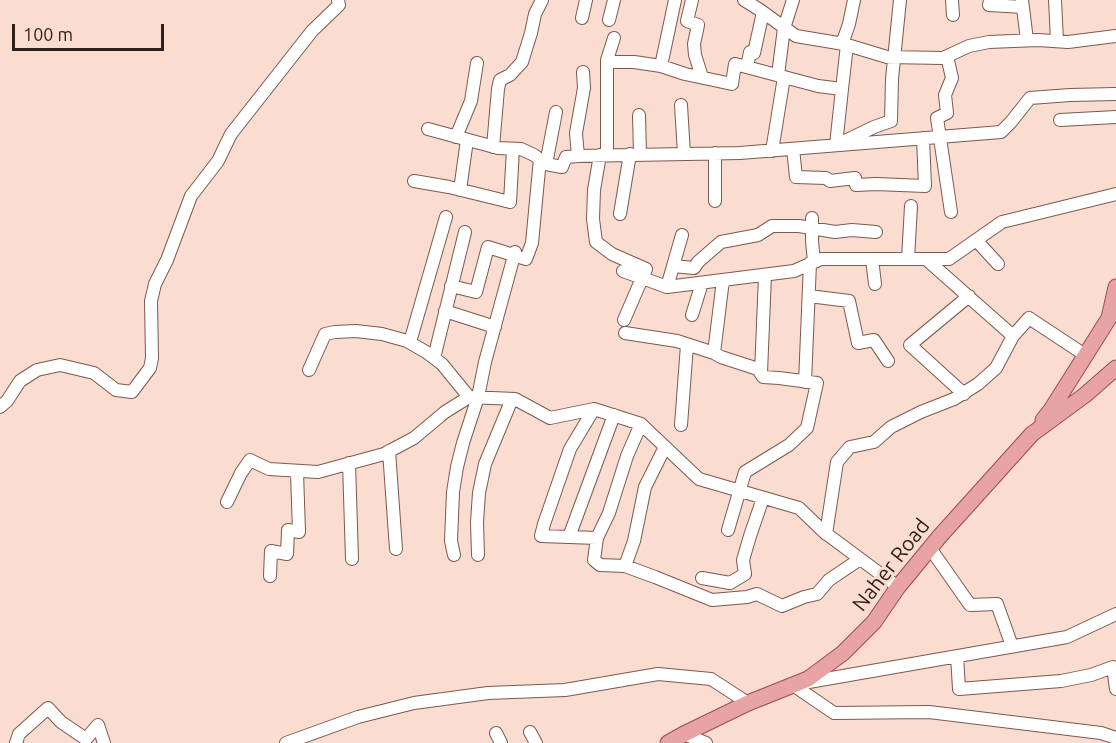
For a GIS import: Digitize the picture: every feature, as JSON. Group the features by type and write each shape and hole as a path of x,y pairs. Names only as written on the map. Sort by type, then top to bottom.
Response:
{"main road":[{"path":"1032,434 1051,410 1109,318 1116,287"},
{"name":"Naher Road","path":"668,743 748,703 808,678 843,653 874,622 898,587 930,548 1032,434 1085,395 1116,368"}],"street":[{"path":"0,407 7,401 20,381 37,370 60,364 94,373 116,390 132,392 150,368 152,358 151,301 155,284 167,260 191,196 218,161 231,134 312,32 339,5 338,0"},
{"path":"493,147 500,80 510,75 522,62 542,0"},
{"path":"582,18 586,0"},
{"path":"609,20 614,0"},
{"path":"661,66 675,0"},
{"path":"692,0 687,21 698,25 694,44 702,77"},
{"path":"744,0 762,7 796,36 844,44 887,57 943,58 969,46 989,42 1027,40 1068,42 1116,36"},
{"path":"772,151 784,28 793,0"},
{"path":"836,145 844,44 854,0"},
{"path":"836,145 891,121 900,0"},
{"path":"952,0 953,15"},
{"path":"990,0 989,5 1022,4 1027,40"},
{"path":"1055,0 1057,41"},
{"path":"747,67 750,52 754,53 762,7"},
{"path":"614,38 607,62 603,155 594,190 593,219 596,242 612,254 646,269 624,326 758,369 763,377 817,383 807,428 789,444 745,472 728,530"},
{"path":"947,56 952,78 945,94 947,113 937,118 938,137 951,212"},
{"path":"607,62 634,62 661,66 732,84 735,64 818,86 842,89"},
{"path":"460,190 462,139 477,63"},
{"path":"578,156 576,133 584,88 583,72"},
{"path":"428,129 493,147 521,149 543,162 562,167 566,157 578,156 740,153 1001,132 1030,98 1116,94"},
{"path":"681,105 684,154"},
{"path":"451,286 476,292 488,247 515,253 526,259 532,243 543,162 556,112"},
{"path":"620,214 635,154 639,115"},
{"path":"1060,120 1116,117"},
{"path":"793,149 796,177 826,178 830,181 855,178 856,185 925,186 923,138"},
{"path":"414,181 510,202 513,149"},
{"path":"715,153 715,201"},
{"path":"623,271 667,287 794,271 820,259 949,259 1002,222 1116,194"},
{"path":"908,259 911,206"},
{"path":"410,342 446,217"},
{"path":"673,266 694,268 721,242 758,235 771,226 799,226 812,223 822,229 835,232 852,230 876,232"},
{"path":"805,382 812,223"},
{"path":"434,358 465,232"},
{"path":"667,287 682,235"},
{"path":"976,240 998,264"},
{"path":"454,555 451,541 453,492 457,467 474,397 515,253"},
{"path":"872,259 875,284"},
{"path":"926,259 1013,336"},
{"path":"760,373 765,274"},
{"path":"714,354 723,280"},
{"path":"693,315 702,283"},
{"path":"809,296 849,301 858,343 874,340 888,361"},
{"path":"964,394 910,345 969,296"},
{"path":"445,311 495,327"},
{"path":"826,534 837,462 850,447 874,442 891,427 964,394 978,384 996,368 1013,336 1029,318 1085,355"},
{"path":"309,370 325,334 356,331 382,334 410,342 434,358 474,397"},
{"path":"681,425 687,345"},
{"path":"227,502 250,460 269,469 318,472 389,451 414,438 445,412 474,397 515,399 550,418 594,409 641,424 699,479 799,508 826,534 898,587"},
{"path":"478,555 479,493 485,464 512,399"},
{"path":"594,409 570,449 541,536 597,538"},
{"path":"568,537 614,415"},
{"path":"641,424 627,456 609,513 597,538 594,560 600,565 625,566 712,600 757,594 782,606 817,594 829,580 861,560"},
{"path":"625,566 636,531 645,487 665,447"},
{"path":"389,451 396,549"},
{"path":"349,463 352,559"},
{"path":"270,576 271,551 287,554 288,530 299,532 297,472"},
{"path":"702,578 730,584 745,574 743,560 763,498"},
{"path":"930,548 970,605 997,603 1012,646"},
{"path":"793,685 1067,637 1116,614"},
{"path":"957,656 959,689 1061,681 1091,675 1113,667 1116,689"},
{"path":"286,743 358,717 414,703 488,693 566,690 658,674 711,679 748,703"},
{"path":"793,685 834,713 929,712 1101,733 1116,738"},
{"path":"16,743 19,734 48,708 61,722 86,740 98,725 104,743"},
{"path":"684,734 706,743"}]}
